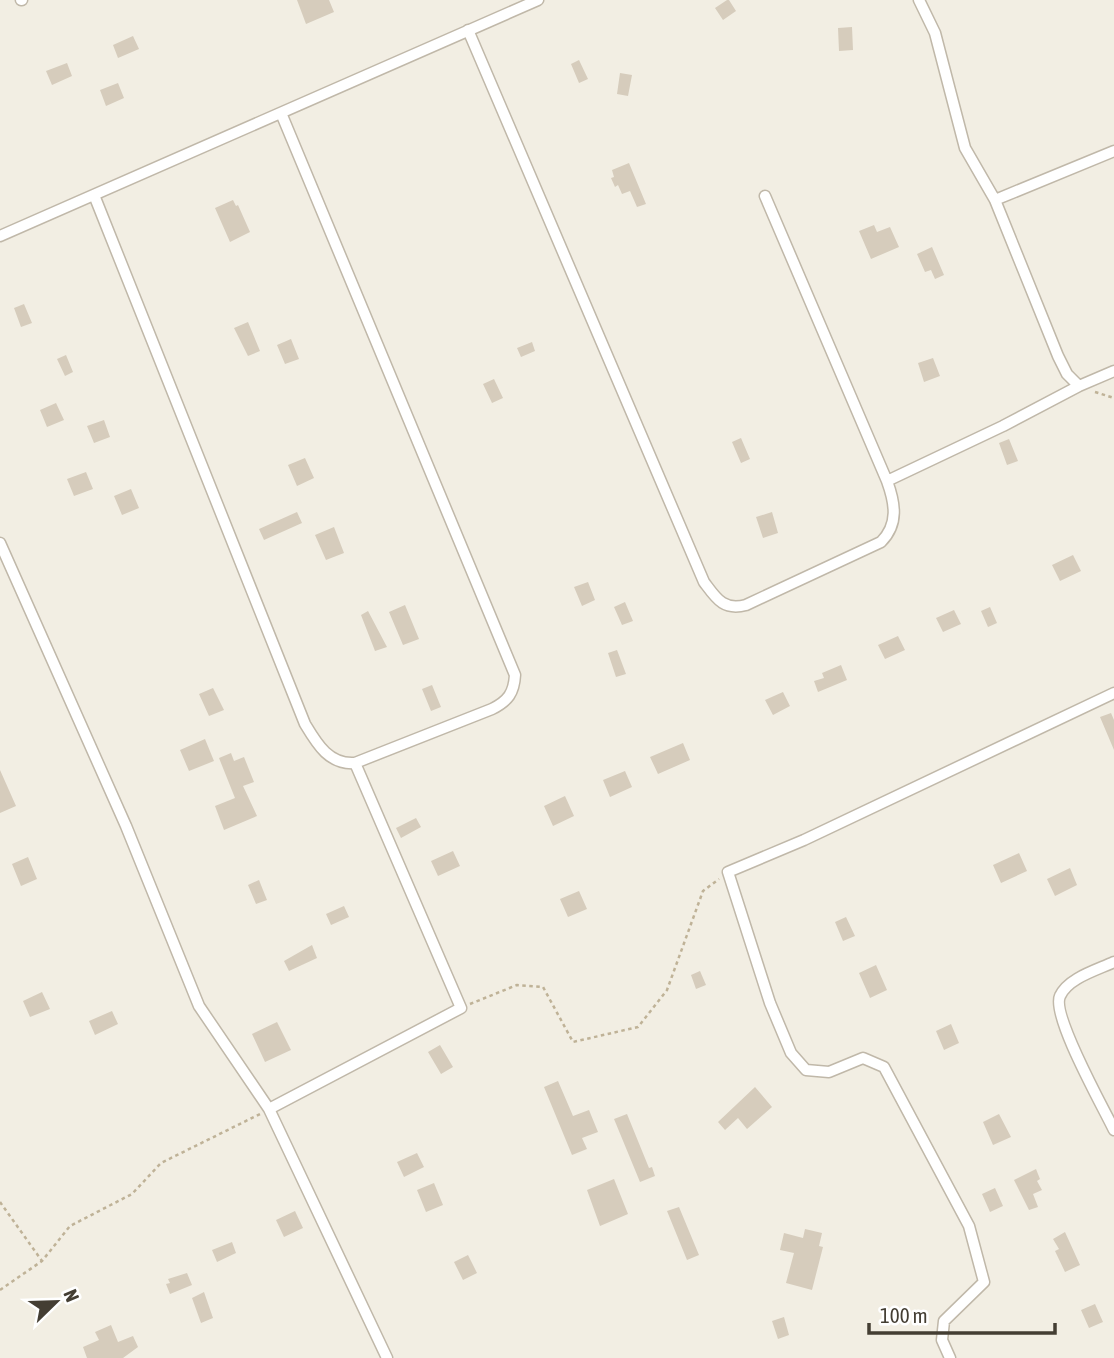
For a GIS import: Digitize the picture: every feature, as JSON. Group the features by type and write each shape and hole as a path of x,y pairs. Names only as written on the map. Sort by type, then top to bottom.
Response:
{"street":[{"path":"0,236 538,0"},
{"path":"919,0 935,33 965,148 995,200 1058,356 1067,374 1079,386"},
{"path":"468,30 704,582 726,606 735,608 881,542 894,524 894,508 887,481 765,196"},
{"path":"94,195 305,724 317,744 333,760 345,764 355,763 503,704 510,698 515,687 515,675 281,113"},
{"path":"995,200 1114,151"},
{"path":"887,481 1114,371"},
{"path":"0,544 87,744 126,826 199,1006 269,1109 387,1358"},
{"path":"950,1358 942,1340 944,1321 984,1282 969,1226 884,1067 863,1058 829,1072 806,1070 791,1054 770,1003 728,872 804,840 1114,693"},
{"path":"269,1109 461,1008 355,763"},
{"path":"1114,962 1067,986 1059,996 1057,1008 1068,1037 1114,1130"}],"path":[{"path":"461,1008 517,985 543,987 573,1042 638,1027 667,990 702,891 728,872"},
{"path":"0,1290 42,1261 71,1226 132,1194 161,1163 269,1109"},
{"path":"0,1202 42,1261"}],"building":[{"path":"297,0 329,0 334,12 306,24"},
{"path":"727,0 736,11 723,20 715,8"},
{"path":"852,27 853,50 839,51 838,28"},
{"path":"133,36 139,49 118,58 113,45"},
{"path":"579,60 588,79 579,83 571,64"},
{"path":"67,63 72,76 52,85 46,71"},
{"path":"620,73 632,75 628,96 617,94"},
{"path":"118,83 124,98 106,106 100,90"},
{"path":"629,163 646,204 637,207 630,191 622,194 611,178 614,177 612,170"},
{"path":"233,200 250,232 230,242 215,208"},
{"path":"874,225 877,232 890,227 899,247 871,259 859,231"},
{"path":"932,247 944,275 935,279 931,270 925,272 917,254"},
{"path":"24,304 32,323 21,327 14,308"},
{"path":"248,322 260,351 248,356 234,328"},
{"path":"291,339 299,359 285,364 277,345"},
{"path":"532,342 535,351 521,357 517,348"},
{"path":"66,355 73,372 65,376 57,359"},
{"path":"933,358 940,376 924,382 918,363"},
{"path":"494,379 503,398 492,403 483,384"},
{"path":"56,403 64,420 47,427 40,410"},
{"path":"104,420 110,437 94,443 87,426"},
{"path":"741,438 750,459 741,463 732,442"},
{"path":"1009,439 1018,461 1007,465 999,443"},
{"path":"305,458 314,478 297,486 288,465"},
{"path":"86,472 93,489 74,496 67,479"},
{"path":"131,489 139,508 122,515 114,496"},
{"path":"297,512 302,523 264,540 259,529"},
{"path":"772,512 778,533 763,538 756,517"},
{"path":"334,527 344,553 326,560 315,535"},
{"path":"1073,555 1081,571 1060,581 1052,565"},
{"path":"588,582 595,600 582,606 574,587"},
{"path":"625,602 633,621 622,625 614,607"},
{"path":"405,605 419,639 403,645 389,612"},
{"path":"990,607 997,623 988,627 981,611"},
{"path":"954,610 961,624 943,632 936,618"},
{"path":"368,611 387,647 375,651 361,615"},
{"path":"898,636 905,650 885,659 878,645"},
{"path":"617,650 626,674 616,677 608,653"},
{"path":"841,665 847,680 818,692 814,681 824,678 822,673"},
{"path":"432,685 441,707 431,711 422,689"},
{"path":"213,688 224,710 209,716 199,694"},
{"path":"783,692 790,706 773,715 765,700"},
{"path":"1111,713 1114,720 1114,750 1100,717"},
{"path":"205,739 214,761 189,771 180,750"},
{"path":"683,743 690,760 658,774 650,757"},
{"path":"231,753 234,761 244,757 254,782 243,786 257,816 224,830 215,806 235,798 219,758"},
{"path":"0,770 16,806 0,813"},
{"path":"625,771 632,787 610,797 603,780"},
{"path":"565,796 574,816 553,826 544,806"},
{"path":"416,818 421,827 401,838 396,828"},
{"path":"453,851 460,866 438,876 431,861"},
{"path":"1019,853 1027,871 1001,883 993,865"},
{"path":"28,857 37,879 21,886 12,864"},
{"path":"1070,868 1077,885 1055,896 1047,879"},
{"path":"259,880 267,900 256,904 248,885"},
{"path":"579,891 587,909 568,917 560,899"},
{"path":"344,906 349,917 331,925 326,914"},
{"path":"846,917 855,936 843,941 835,922"},
{"path":"312,945 317,958 289,971 284,961"},
{"path":"876,965 887,990 870,998 859,973"},
{"path":"700,971 706,985 696,989 691,975"},
{"path":"42,992 50,1009 30,1017 23,1001"},
{"path":"112,1011 118,1024 95,1035 89,1021"},
{"path":"277,1022 291,1050 265,1062 252,1034"},
{"path":"951,1024 959,1043 944,1050 936,1031"},
{"path":"440,1045 453,1067 441,1074 428,1052"},
{"path":"558,1081 573,1116 589,1110 598,1132 582,1138 587,1149 572,1155 544,1087"},
{"path":"755,1087 772,1107 747,1129 738,1118 725,1130 718,1122"},
{"path":"627,1114 649,1168 652,1167 655,1176 640,1182 614,1119"},
{"path":"999,1114 1011,1137 993,1145 983,1122"},
{"path":"417,1153 424,1167 404,1177 397,1162"},
{"path":"1036,1169 1040,1179 1037,1181 1042,1190 1033,1194 1038,1207 1029,1210 1014,1180"},
{"path":"614,1179 628,1214 600,1226 587,1190"},
{"path":"434,1183 443,1205 426,1212 417,1190"},
{"path":"995,1188 1003,1206 990,1212 982,1194"},
{"path":"679,1207 699,1255 687,1260 667,1211"},
{"path":"295,1211 303,1228 284,1237 276,1220"},
{"path":"805,1229 822,1233 819,1246 823,1247 812,1290 786,1283 794,1253 780,1250 784,1233 803,1238"},
{"path":"1065,1232 1080,1265 1065,1272 1055,1251 1059,1249 1053,1239"},
{"path":"232,1242 236,1253 217,1262 212,1250"},
{"path":"468,1255 477,1273 463,1280 454,1262"},
{"path":"187,1273 192,1285 170,1294 166,1284 170,1283 168,1279"},
{"path":"204,1292 213,1318 201,1323 192,1298"},
{"path":"1095,1304 1103,1322 1089,1328 1081,1310"},
{"path":"784,1317 789,1335 778,1339 772,1321"},
{"path":"111,1325 118,1342 133,1336 138,1347 123,1358 87,1358 83,1347 99,1340 95,1332"}]}
